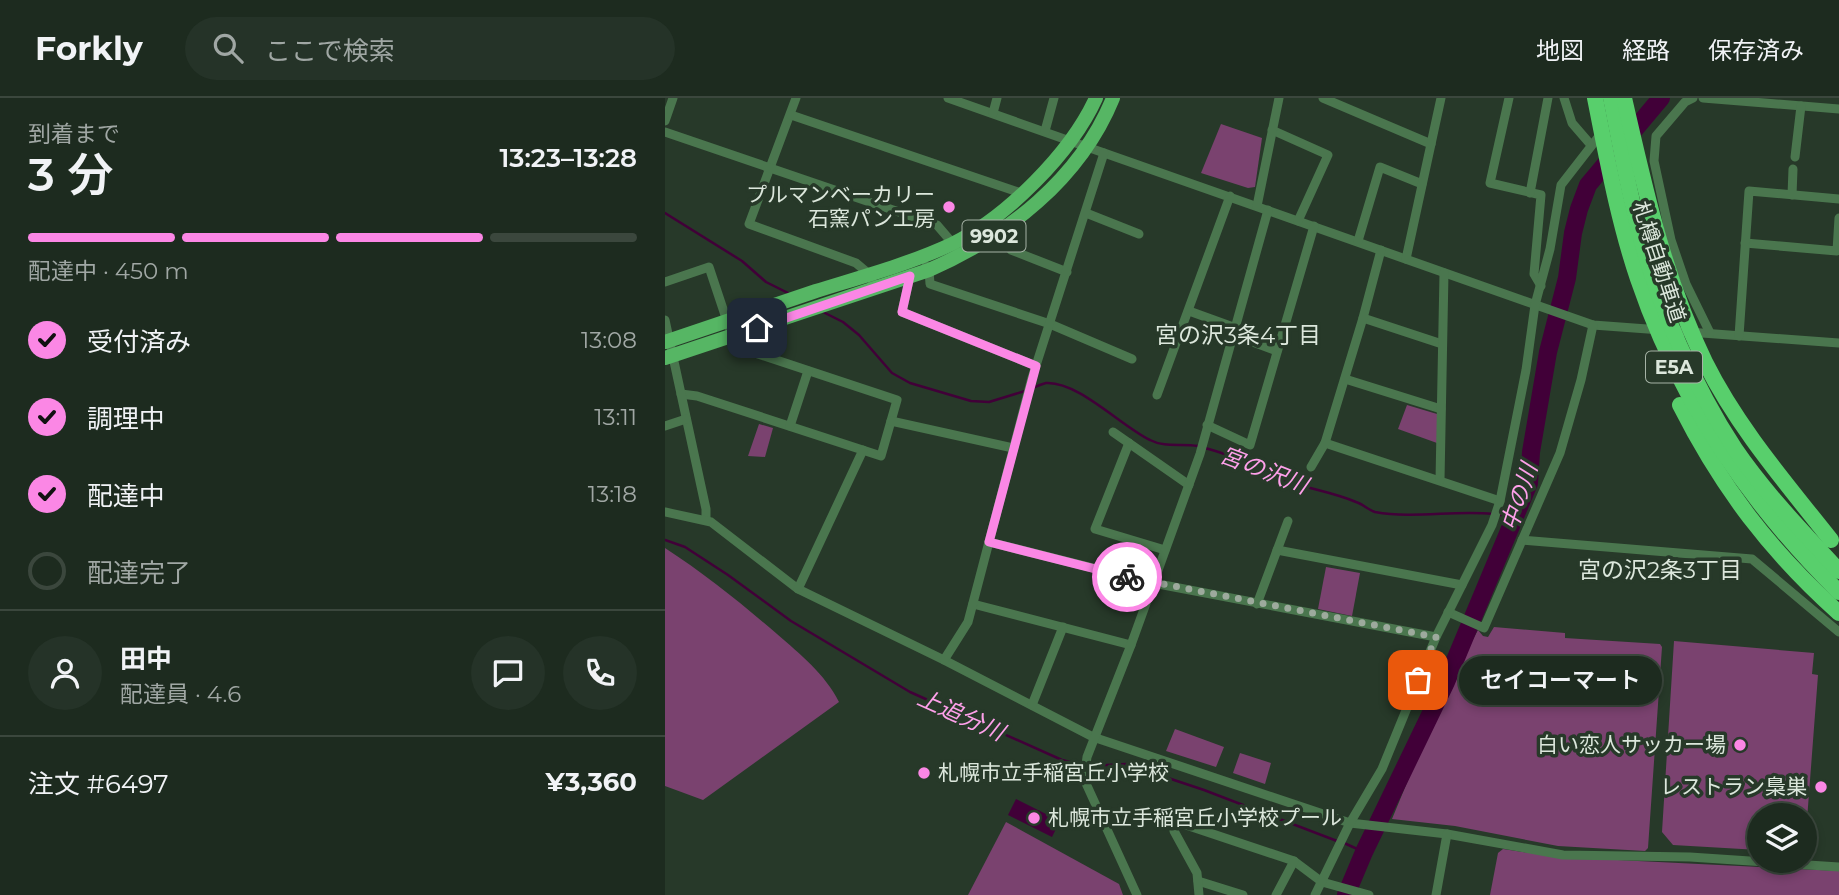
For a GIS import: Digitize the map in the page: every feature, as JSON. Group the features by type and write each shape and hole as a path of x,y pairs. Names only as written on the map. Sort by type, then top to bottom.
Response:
{"highway":[{"name":"札樽自動車道","path":"1595,98 1614,190 1638,278 1668,356 1722,453 1755,501 1803,557 1839,592"},
{"name":"札樽自動車道","path":"1611,98 1640,235 1676,334 1697,381 1735,448 1783,511 1839,571"},
{"path":"1624,98 1665,264 1705,361 1726,400 1763,455 1835,544"},
{"path":"1638,278 1659,355 1679,405 1706,454 1764,538 1800,578 1839,613"}],"main road":[{"name":"9902","path":"668,349 732,336 822,306 919,256 953,243 991,220 1022,193 1071,140 1096,98"},
{"name":"9902","path":"668,349 726,320 788,300 872,281 910,276 961,256 998,233 1047,195 1087,146 1113,98"}],"street":[{"path":"665,121 673,98"},
{"path":"796,98 750,224 856,263 872,281"},
{"path":"948,98 1593,325 1839,343"},
{"path":"993,113 997,98"},
{"path":"1045,131 1054,98"},
{"path":"1257,206 1279,98"},
{"path":"1323,98 1431,144"},
{"path":"1406,259 1441,98"},
{"path":"1509,98 1490,183 1541,195 1534,274 1541,286"},
{"path":"1530,192 1548,98"},
{"path":"1564,98 1572,123 1591,145"},
{"path":"1315,895 1348,828 1382,769 1436,637 1453,614 1462,586 1492,525 1500,502 1526,370 1535,305 1561,184 1632,98"},
{"path":"1693,98 1685,102 1656,136 1654,161 1671,240 1686,284 1710,333"},
{"path":"1703,98 1839,109"},
{"path":"1795,157 1801,106"},
{"path":"791,115 1022,193 1037,203"},
{"path":"1272,130 1328,155 1299,221"},
{"path":"665,132 937,225 961,256"},
{"path":"944,660 968,622 1036,366 1104,153"},
{"path":"1358,241 1380,167 1422,184"},
{"path":"1792,195 1793,169"},
{"path":"1739,336 1749,191 1839,199"},
{"path":"1157,395 1230,197"},
{"path":"1137,895 1084,779 1087,757 1200,454 1268,210"},
{"path":"1086,214 1139,234"},
{"path":"1745,243 1837,251 1839,218"},
{"path":"1206,430 1250,445 1314,226"},
{"path":"1011,250 1067,272"},
{"path":"1311,467 1325,443 1381,250"},
{"path":"919,256 929,270 930,284 1050,324 1132,359"},
{"path":"665,282 709,267 732,336 743,349 897,400 881,456 697,396 681,394"},
{"path":"1440,480 1444,273"},
{"path":"910,276 902,312 1036,366"},
{"path":"1189,311 1277,351"},
{"path":"1363,318 1442,344"},
{"path":"665,320 668,349 681,394 706,509 706,520"},
{"path":"1453,614 1484,628 1560,453 1581,380 1593,325"},
{"path":"790,426 808,371"},
{"path":"1345,379 1441,409"},
{"path":"665,426 686,419"},
{"path":"891,421 1013,448"},
{"path":"1113,432 1189,485"},
{"path":"1129,443 1095,529 1165,550"},
{"path":"1325,443 1500,502"},
{"path":"798,589 863,450"},
{"path":"665,512 712,522 798,589 1093,737 1348,828 1365,823 1447,834 1563,855 1690,857 1839,867"},
{"path":"1257,604 1288,521"},
{"path":"1522,540 1752,559 1839,632"},
{"path":"989,542 1153,583 1436,637"},
{"path":"1277,550 1462,586"},
{"path":"973,604 1131,645"},
{"path":"1032,705 1063,627"},
{"path":"1199,895 1197,873 1174,831 1177,822 1294,861 1322,882 1365,894"},
{"path":"1436,895 1447,834"},
{"path":"1276,895 1294,861"},
{"path":"1198,881 1244,895"}],"shaded area":[{"path":"1221,124 1262,138 1255,187 1248,188 1201,173"},
{"path":"1407,405 1437,414 1437,443 1398,429"},
{"path":"759,424 773,428 765,457 748,456"},
{"path":"665,548 722,589 794,649 819,673 839,702 703,800 665,786"},
{"path":"1326,567 1360,573 1352,616 1318,609"},
{"path":"1494,627 1565,633 1565,638 1660,644 1662,647 1648,848 1645,851 1558,846 1455,826 1392,819 1456,671 1478,630 1488,637"},
{"name":"白い恋人サッカー場","path":"1674,641 1814,653 1812,674 1818,675 1808,803 1747,803 1747,849 1673,845 1662,832"},
{"path":"1175,729 1224,747 1216,767 1166,751"},
{"path":"1240,753 1271,763 1265,784 1233,773"},
{"name":"札幌市立手稲宮丘小学校プール","path":"1016,799 1060,821 1052,837 1008,815"},
{"path":"1006,822 1119,884 1123,895 968,895"},
{"path":"1503,849 1557,857 1747,866 1747,873 1839,871 1839,895 1490,895 1498,853"}],"waterway":[{"name":"中の川","path":"1346,895 1446,682 1529,483 1531,452 1548,352 1567,278 1573,233 1588,185 1661,98"},
{"name":"宮の沢川","path":"665,213 742,261 766,282 788,293"},
{"name":"宮の沢川","path":"821,311 843,322 859,335 892,373 910,383 971,401 989,402 1025,391"},
{"name":"宮の沢川","path":"1031,389 1046,383 1058,384 1085,396 1150,440 1162,444 1198,446"},
{"name":"宮の沢川","path":"1205,448 1284,480 1359,503 1375,512 1404,515 1493,514"},
{"name":"宮の沢川","path":"1500,515 1516,516"},
{"name":"上追分川","path":"665,540 685,547 791,621 910,692 1062,760 1082,765"},
{"name":"上追分川","path":"1088,766 1126,764 1204,790 1337,841"},
{"name":"上追分川","path":"1344,843 1364,852"}],"way so far":[{"path":"1127,577 1436,637 1418,680"}],"place":[{"name":"プルマンベーカリー 石窯パン工房","path":"949,207"},
{"name":"セイコーマート","path":"1418,680"},
{"name":"白い恋人サッカー場","path":"1740,745"},
{"name":"札幌市立手稲宮丘小学校","path":"924,773"},
{"name":"レストラン梟巣","path":"1821,787"},
{"name":"札幌市立手稲宮丘小学校プール","path":"1034,818"}],"district":[{"name":"宮の沢3条4丁目","path":"1238,335"},
{"name":"宮の沢2条3丁目","path":"1660,570"}],"route":[{"path":"757,328 910,276 902,312 1036,366 989,542 1127,577"}]}
